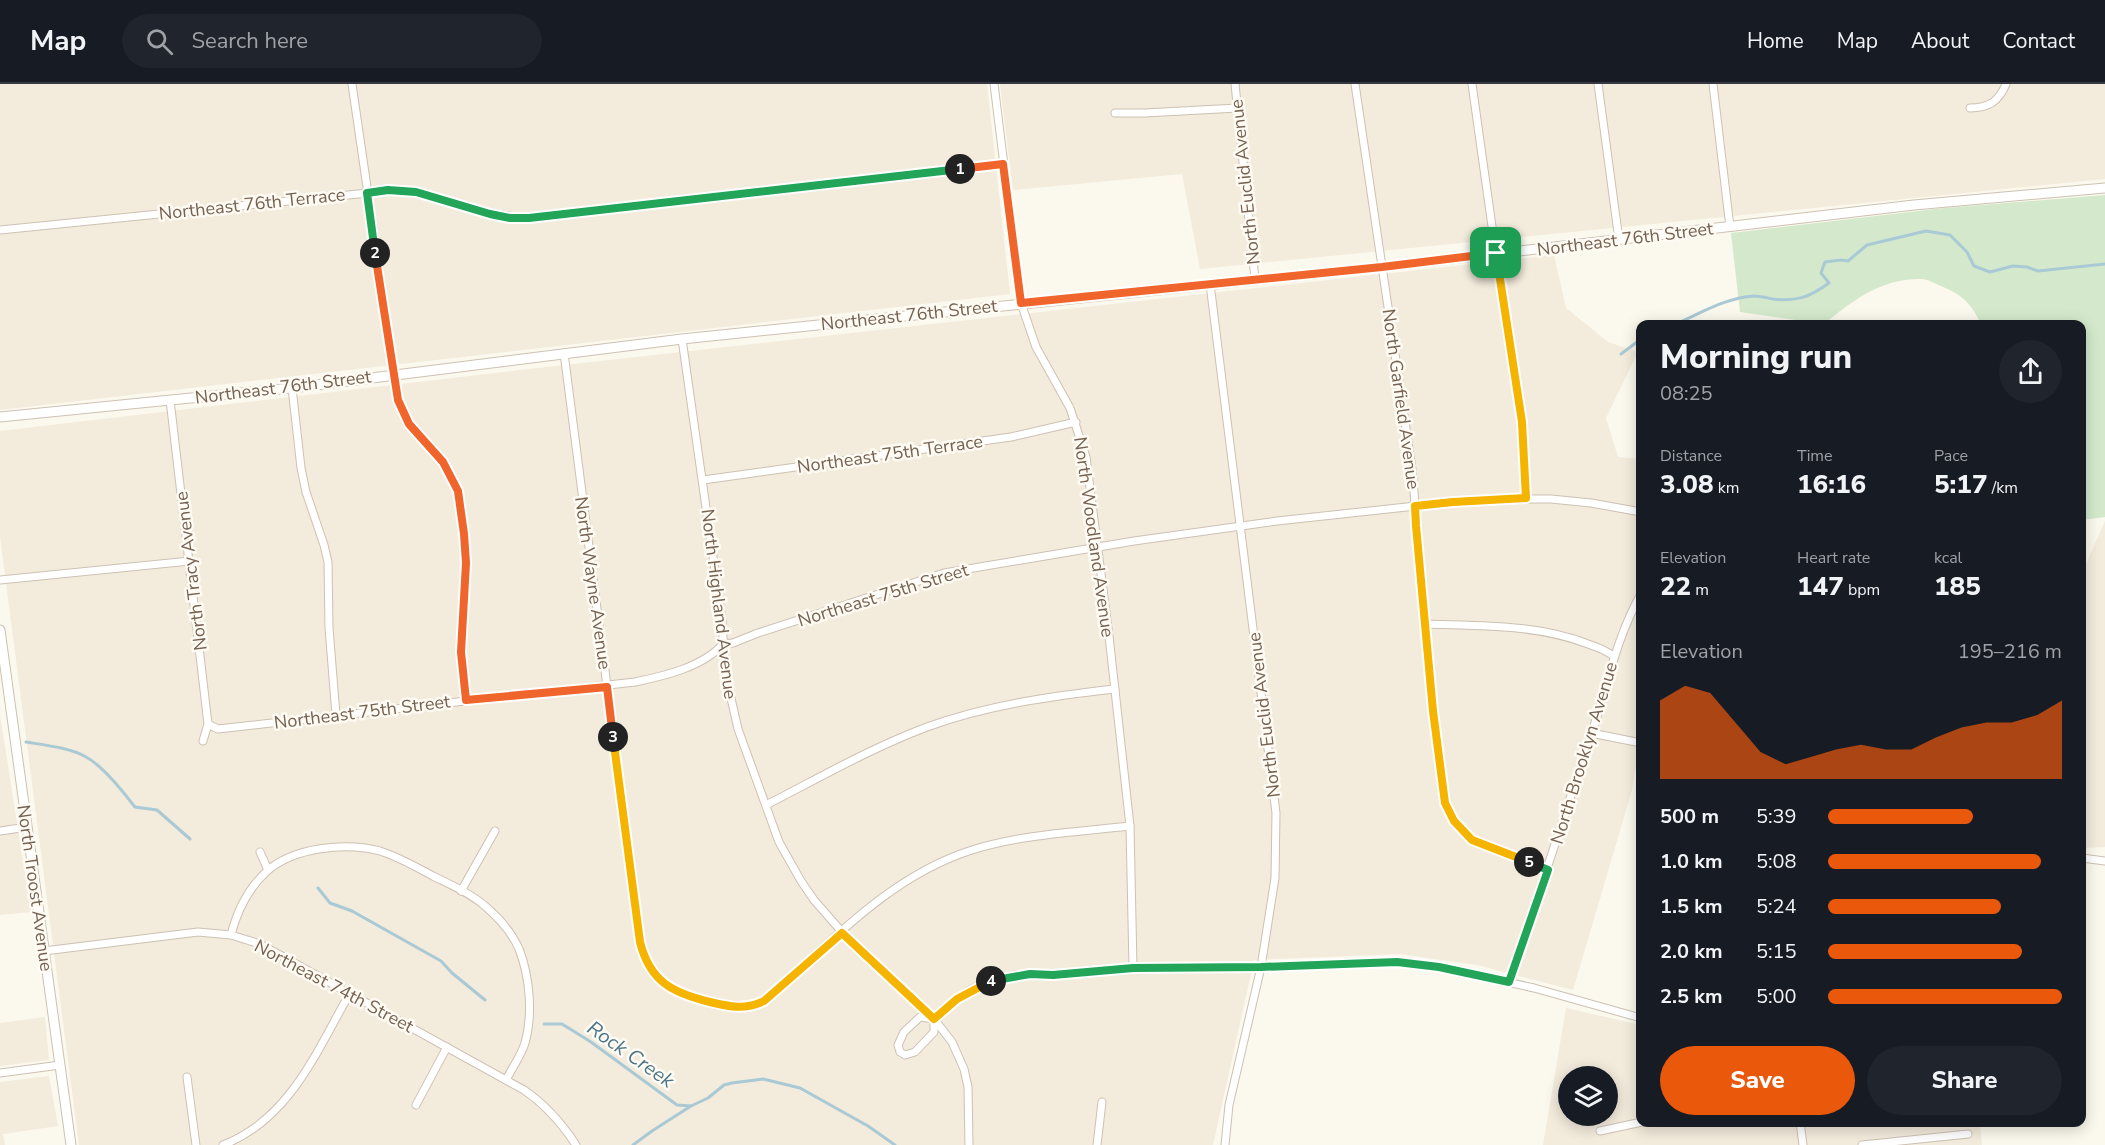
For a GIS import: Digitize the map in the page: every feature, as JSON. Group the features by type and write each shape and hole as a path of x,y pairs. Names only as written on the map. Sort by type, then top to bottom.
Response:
{"street":[{"path":"352,84 398,400 416,434 443,462 458,491 466,563 461,652 466,700"},
{"name":"North Woodland Avenue","path":"994,84 1021,303 1036,347 1059,386 1076,422 1086,457 1130,826 1133,968"},
{"name":"North Euclid Avenue","path":"1235,84 1255,279"},
{"name":"North Garfield Avenue","path":"1355,84 1412,469 1443,797 1447,809 1458,826 1472,840 1548,870"},
{"path":"1472,84 1522,422 1526,498"},
{"path":"1598,84 1619,240"},
{"path":"1713,84 1730,226"},
{"path":"1970,108 1988,106 1998,100 2006,84"},
{"path":"1114,113 1237,108"},
{"name":"Northeast 76th Terrace","path":"0,230 388,190 416,192 510,218 529,218 1003,164"},
{"name":"Northeast 76th Street","path":"0,417 292,388 682,339 1382,267 1914,205 2105,188"},
{"name":"North Euclid Avenue","path":"1210,284 1276,813 1275,878 1261,967 1229,1105 1225,1145"},
{"name":"North Highland Avenue","path":"682,339 722,620 731,701 738,729 779,842 814,900 842,933 934,1019 952,1042 964,1070 969,1099 969,1145"},
{"name":"North Wayne Avenue","path":"564,353 640,942 649,966 665,984 681,995 730,1007 754,1006 764,1001 842,933"},
{"path":"292,388 306,492 328,562 329,628 336,715"},
{"name":"North Tracy Avenue","path":"170,400 208,724 203,741"},
{"name":"Northeast 75th Terrace","path":"703,480 1011,437 1076,422"},
{"name":"Northeast 75th Street","path":"208,724 218,729 466,700 607,687 656,678 694,663 715,652 723,644 733,644 758,633 944,573 1098,547 1242,526 1453,502 1526,498 1591,503 1636,511"},
{"path":"0,580 190,561"},
{"name":"North Brooklyn Avenue","path":"1509,982 1592,733 1613,656 1636,602"},
{"path":"1425,624 1543,631 1581,641 1613,656"},
{"name":"North Troost Avenue","path":"0,630 2,668 27,827 71,1145"},
{"path":"766,805 899,739 955,718 1029,701 1115,689"},
{"path":"1592,733 1636,742"},
{"path":"842,933 877,900 922,872 952,857 999,843 1130,826"},
{"path":"0,831 27,827"},
{"path":"461,891 495,831"},
{"path":"231,935 245,900 268,870 309,851 338,847 366,848 392,855 475,898 496,917 514,941 521,958 528,997 530,1015 528,1032 523,1048 506,1080"},
{"path":"260,852 268,870"},
{"path":"2086,859 2105,861"},
{"name":"Northeast 74th Street","path":"44,951 198,932 231,935 267,947 530,1094 546,1106 576,1145"},
{"path":"934,1019 920,1017 904,1032 898,1045 900,1052 905,1055 915,1052 934,1032 934,1019 970,990 999,978 1133,968 1261,967 1397,962 1439,967 1509,982 1636,1017"},
{"path":"223,1145 244,1136 262,1124 289,1097 350,993"},
{"path":"416,1105 447,1047"},
{"path":"0,1073 60,1065"},
{"path":"187,1077 196,1145"},
{"path":"1097,1145 1102,1102"},
{"path":"1600,1131 1636,1123"},
{"path":"1801,1127 1803,1145"},
{"path":"1862,1145 1968,1134"}],"shaded area":[{"path":"0,84 987,84 1010,294 0,410"},
{"path":"1000,84 2105,84 2105,179 1200,269 1182,174 1013,190"},
{"path":"1554,255 1566,308 1608,342 1636,351 1636,356 1606,418 1618,457 1636,459 1636,765 1632,790 1573,990 1477,965 1400,954 1254,960 1213,1145 79,1145 0,537 0,431 520,370"},
{"path":"2105,521 2105,847 2086,848 2086,564"},
{"path":"0,715 31,912 0,915"},
{"path":"1566,1008 1636,1024 1636,1127 1980,1127 1982,1145 1543,1145"},
{"path":"45,1017 49,1060 0,1066 0,1023"},
{"path":"49,1076 58,1126 3,1134 5,1145 0,1145 0,1082"}],"green space":[{"path":"2105,195 2105,517 2086,519 2086,320 1979,320 1961,297 1950,290 1921,279 1893,282 1868,292 1829,320 1796,320 1740,312 1731,233 1944,208"}],"waterway":[{"path":"1685,320 1743,297 1756,296 1789,300 1809,295 1829,283 1821,273 1825,262 1848,261 1867,245 1926,231 1950,235 1967,252 1974,266 1990,272 2013,266 2038,271 2105,264"},
{"path":"1621,354 1636,343"},
{"name":"Rock Creek","path":"26,742 65,749 86,757 106,773 135,807 157,810 190,839"},
{"name":"Rock Creek","path":"318,888 330,903 352,911 441,961 485,1000"},
{"name":"Rock Creek","path":"544,1024 562,1024 591,1042 677,1105 691,1106 708,1098 724,1085 763,1079 800,1088 868,1126 895,1145"},
{"path":"633,1145 691,1106"}],"route":[{"path":"1003,164 1021,303 1382,267 1496,253 1522,422 1526,498 1415,506 1433,711 1445,803 1454,821 1472,840 1548,870 1509,982 1418,963 1397,962 1261,967 1133,968 1053,975 1014,975 984,983 970,990 934,1019 842,933 764,1001 754,1006 730,1007 693,999 670,988 656,976 649,966 640,942 607,687 466,700 461,652 466,563 458,491 443,462 409,424 398,400 367,193 388,190 416,192 490,214 510,218 529,218 1003,164"}]}
